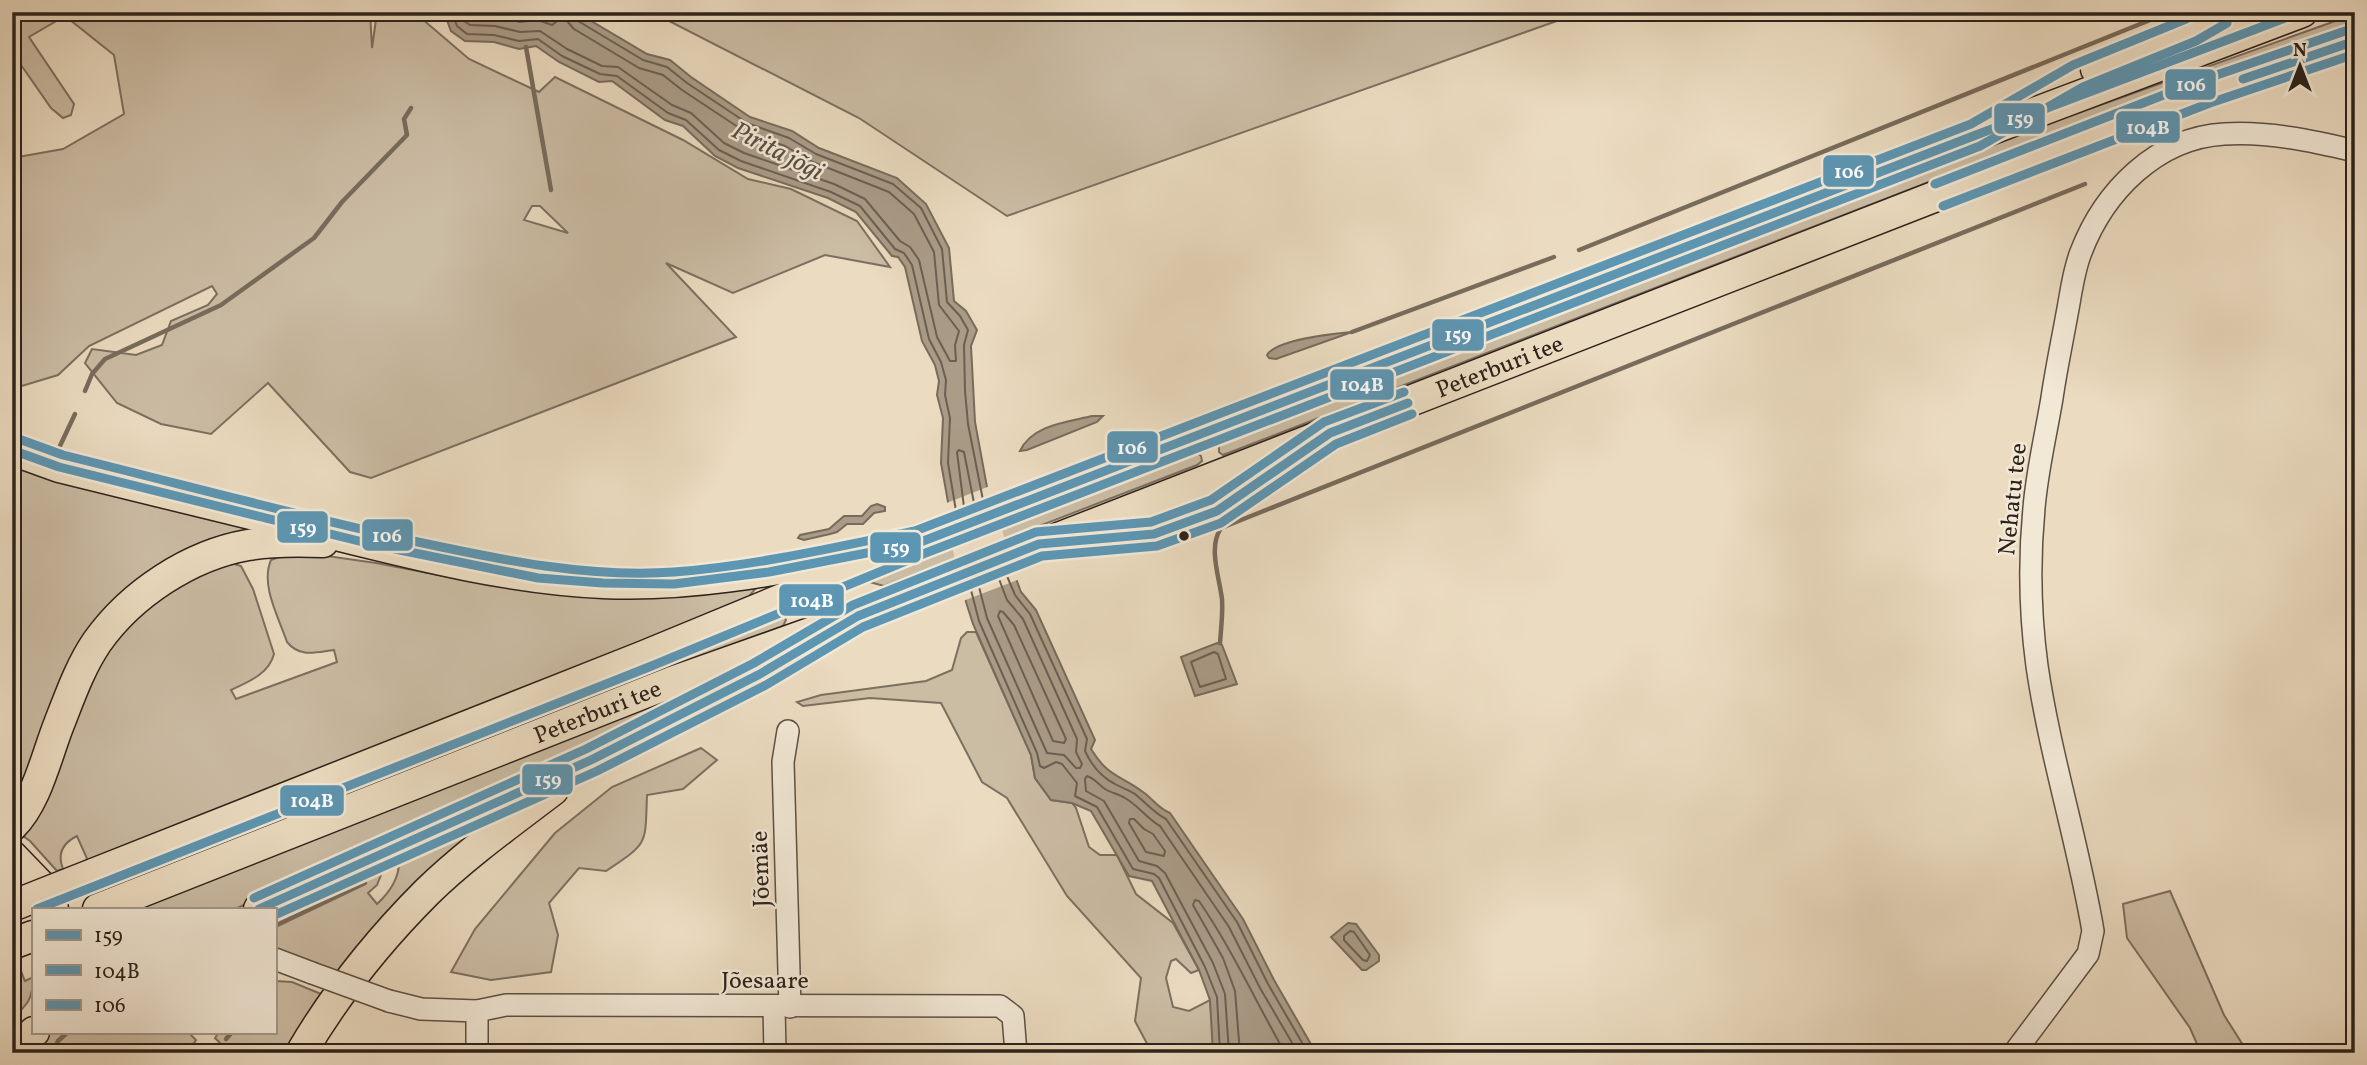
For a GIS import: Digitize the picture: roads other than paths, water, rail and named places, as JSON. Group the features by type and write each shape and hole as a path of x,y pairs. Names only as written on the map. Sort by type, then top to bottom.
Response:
{"highway":[{"path":"1976,135 2078,76 2191,30 2221,12"},
{"name":"Peterburi tee","path":"12,906 668,646 918,543 2302,12"},
{"name":"Peterburi tee","path":"102,908 660,687 858,616 2206,91 2355,41"},
{"path":"12,450 59,467 375,545 538,578 603,583 674,584 769,572 918,543"},
{"path":"12,826 30,799 77,678 96,643 120,614 156,586 193,563 247,545 310,542 375,545"},
{"path":"261,908 591,760 760,674 858,616"},
{"path":"301,1053 317,1024 364,963 428,891 591,760"},
{"path":"12,856 41,886 52,908"},
{"path":"12,944 32,936"}],"street":[{"name":"Nehatu tee","path":"2014,1053 2088,954 2093,931 2038,668 2031,581 2034,505 2057,365 2080,255 2094,223 2113,193 2132,175 2174,147 2210,136 2249,134 2320,142 2355,151"},
{"name":"Jõemäe","path":"775,1053 782,1007 783,762 788,731"},
{"name":"Jõesaare","path":"276,959 390,1001 421,1009 477,1011 506,1005 1000,1006 1013,1016 1016,1053"},
{"path":"477,1011 477,1053"}],"water":[{"name":"Pirita jõgi","path":"444,12 576,12 647,54 670,60 750,117 792,131 819,148 897,178 926,204 949,248 954,301 966,311 977,330 971,346 975,422 989,498 1002,541 1021,592 1036,610 1095,740 1091,749 1109,771 1170,813 1243,919 1316,1053 1213,1053 1210,1000 1199,970 1152,881 1129,876 1091,811 1072,803 1051,800 1035,778 1031,755 973,624 966,602 941,463 943,418 937,395 939,381 935,365 922,341 905,267 898,257 892,256 856,212 828,198 738,168 715,156 683,126 665,120 612,81 599,82 559,62 536,46 519,49 494,42 465,41 451,31"},
{"path":"1352,332 1276,359 1267,355 1293,341"},
{"path":"1092,416 1103,416 1097,422 1020,451 1033,435 1041,430"},
{"path":"877,504 885,507 885,511 874,513 863,524 847,524 830,534 804,540 798,538 800,535 829,529 844,516 862,516 871,506"},
{"path":"1217,643 1222,645 1237,684 1195,696 1181,657"},
{"path":"1348,923 1356,924 1379,955 1379,961 1366,970 1362,970 1331,937"}],"waterway":[{"path":"1579,250 2170,12"},
{"path":"526,47 551,190"},
{"path":"85,391 92,374 105,359 221,305 314,238 342,202 407,135 404,119 411,108"},
{"path":"1220,643 1222,599 1215,544 1221,528 2085,184"},
{"path":"1352,332 1554,257"},
{"path":"59,448 75,414"},
{"path":"276,926 365,883"},
{"path":"52,1053 58,1041 66,1034"},
{"path":"226,1039 230,1034"}],"tunnel":[{"path":"2339,12 2355,25"}]}
